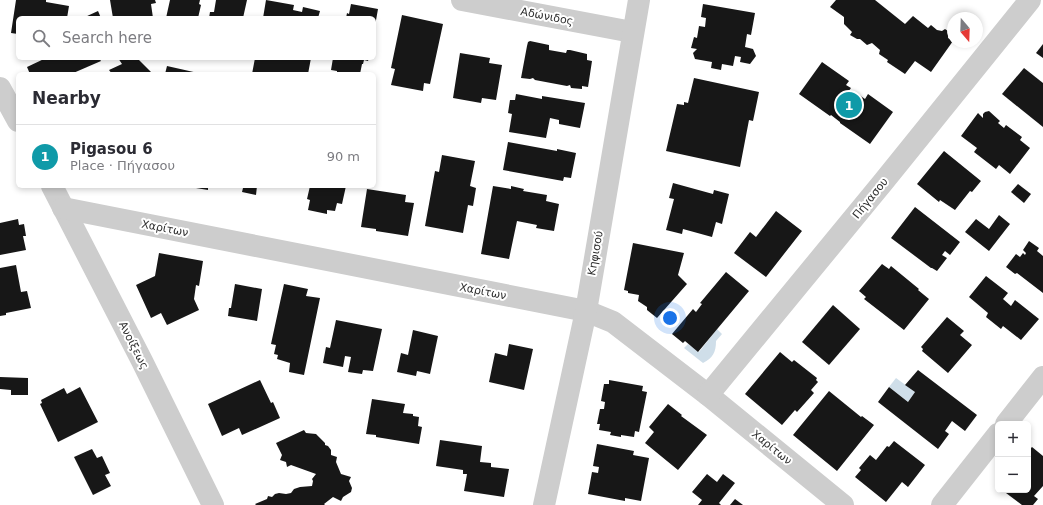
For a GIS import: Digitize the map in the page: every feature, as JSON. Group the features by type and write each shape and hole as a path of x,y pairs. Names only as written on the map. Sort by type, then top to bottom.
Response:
{"street":[{"name":"Αδώνιδος","path":"462,0 632,32"},
{"name":"Κηφισού","path":"544,505 586,311 632,32 639,0"},
{"name":"Πήγασου","path":"708,395 884,181 1030,0"},
{"path":"0,88 16,117"},
{"name":"Ανοίξεως","path":"53,188 142,361 213,505"},
{"name":"Χαρίτων","path":"64,208 586,311 613,322 708,395 843,505"},
{"path":"1008,421 1043,377"},
{"path":"942,505 995,438"}],"shaded area":[{"path":"717,329 722,334 716,341 713,354 703,363 684,348 688,344 699,352"},
{"path":"896,378 915,392 908,402 889,387"}],"building":[{"path":"16,0 46,0 46,2 69,6 67,16 16,16 16,34 11,33"},
{"path":"110,0 155,0 156,3 151,4 153,16 113,16"},
{"path":"170,0 200,0 199,4 201,5 198,16 166,16"},
{"path":"216,0 247,0 243,16 209,16 210,12 214,12"},
{"path":"266,0 294,5 293,10 302,12 303,7 320,11 319,16 263,16"},
{"path":"836,0 875,0 905,24 913,16 928,28 931,25 937,30 942,31 945,29 947,30 948,48 931,72 915,61 905,74 887,62 888,60 879,54 880,50 872,43 867,45 860,39 850,35 852,32 844,24 844,17 830,7"},
{"path":"351,4 378,9 376,20 376,16 346,16 347,13 349,14"},
{"path":"703,4 755,13 751,35 747,34 745,47 753,49 756,56 750,64 740,62 741,57 735,56 733,66 722,64 721,70 711,68 712,62 695,59 693,53 697,49 691,48 694,37 697,38 699,26 705,27 706,18 701,17"},
{"path":"98,11 100,16 87,16"},
{"path":"402,15 443,24 430,84 424,83 423,91 391,85 395,69 391,68"},
{"path":"530,41 549,45 549,50 566,53 567,50 570,50 587,54 587,60 592,61 588,87 582,86 582,89 571,88 570,85 567,86 535,80 533,78 521,78 527,46 528,42"},
{"path":"1043,44 1043,58 1036,53"},
{"path":"460,53 490,58 489,63 502,65 496,100 482,98 481,103 453,98"},
{"path":"42,60 101,61 76,72 29,72 27,67"},
{"path":"119,60 139,60 151,72 110,72 109,70 122,64"},
{"path":"255,60 311,60 308,72 252,72"},
{"path":"333,60 364,60 360,72 337,72 331,70"},
{"path":"822,62 849,81 846,85 851,88 848,92 857,98 859,95 865,99 868,94 893,112 870,144 831,115 830,116 799,94"},
{"path":"167,66 194,72 166,72"},
{"path":"1024,68 1043,83 1043,127 1002,94"},
{"path":"694,78 759,92 753,121 749,120 740,167 666,151 677,104 684,105 684,102 688,103"},
{"path":"516,94 542,99 542,96 585,103 580,128 559,124 559,120 550,118 546,138 509,132 512,114 508,113 510,100 515,100"},
{"path":"989,111 1000,121 998,123 1004,128 1006,125 1022,137 1020,140 1030,148 1010,174 999,165 996,169 974,152 977,148 961,136 978,113 983,118 983,114"},
{"path":"508,142 576,153 571,178 564,177 563,181 503,170"},
{"path":"944,151 981,181 972,192 970,191 955,210 940,200 939,202 917,184"},
{"path":"442,155 475,161 470,186 476,188 473,206 468,205 463,233 425,226 435,171 439,172"},
{"path":"673,183 713,194 714,190 729,194 722,224 716,222 712,237 683,229 682,234 666,230 674,199 669,198"},
{"path":"1018,184 1031,194 1024,203 1011,192"},
{"path":"493,186 511,189 511,186 524,189 523,191 547,195 546,201 559,204 554,231 536,228 537,225 517,221 509,259 481,254"},
{"path":"196,188 208,188 208,190"},
{"path":"243,188 257,188 256,195 242,192"},
{"path":"310,188 346,188 342,204 337,203 335,211 327,210 327,214 308,210 310,200 307,199"},
{"path":"367,189 406,195 405,202 414,203 408,236 361,227"},
{"path":"915,207 960,242 950,255 945,251 942,255 947,258 937,271 891,238"},
{"path":"776,211 802,231 766,277 734,253 750,232 756,237"},
{"path":"999,215 1010,224 989,251 965,232 976,219 989,229"},
{"path":"18,219 19,225 24,224 26,236 23,236 26,250 0,255 0,223"},
{"path":"1029,241 1039,248 1037,251 1043,256 1043,293 1017,273 1015,274 1006,267 1016,254 1020,257 1023,253 1025,255 1026,253 1023,250"},
{"path":"633,243 684,253 678,275 687,284 657,318 647,310 647,307 638,301 639,295 628,293 628,291 624,290"},
{"path":"159,253 203,261 199,286 196,285 194,299 199,310 167,325 161,313 151,318 136,285 155,276"},
{"path":"882,264 889,269 891,266 929,299 904,330 864,299 866,297 859,291"},
{"path":"16,265 21,292 27,291 31,308 6,313 6,315 0,316 0,268"},
{"path":"726,272 749,291 698,352 685,341 683,343 672,334 693,309 696,312 702,304 700,303"},
{"path":"986,276 1008,293 1003,299 1011,306 1015,300 1039,319 1021,340 1003,326 1001,329 986,317 988,313 969,297"},
{"path":"235,284 262,289 257,321 228,316 229,308 231,308"},
{"path":"284,284 308,289 306,296 320,298 304,375 289,372 290,363 277,359 278,355 274,354 276,345 271,344"},
{"path":"833,305 860,329 829,365 802,342"},
{"path":"947,317 964,331 960,335 972,345 948,373 922,351 923,349 921,347"},
{"path":"336,320 382,329 373,371 363,370 362,374 348,372 351,357 345,356 343,367 323,363 326,347 330,348"},
{"path":"413,330 438,336 430,374 417,371 416,376 397,372 401,353 408,355"},
{"path":"509,344 533,349 524,390 489,382 495,353 507,356"},
{"path":"780,352 792,362 794,360 817,378 816,380 818,382 811,390 814,393 797,412 795,410 782,425 745,394"},
{"path":"918,370 977,415 965,431 952,421 945,431 949,434 938,449 878,402 889,387 908,402 915,392 905,385"},
{"path":"0,377 28,378 28,395 11,395 11,390 0,389"},
{"path":"260,380 271,403 273,402 280,418 242,435 239,428 222,436 208,404"},
{"path":"609,380 643,386 642,391 647,392 639,432 635,431 634,437 610,435 611,432 599,430 600,424 597,424 600,409 604,409 605,402 601,401 604,384 609,384"},
{"path":"80,387 98,422 58,442 40,404 42,403 41,400 64,388 67,394"},
{"path":"829,391 861,417 862,416 874,425 837,471 793,435"},
{"path":"372,399 405,404 403,413 413,414 413,416 419,417 418,426 422,427 419,444 366,434"},
{"path":"668,404 682,415 681,416 707,435 678,470 645,443 654,432 649,427"},
{"path":"304,430 306,433 316,434 331,450 331,455 337,457 336,462 341,474 351,477 349,481 352,488 351,492 343,497 341,501 333,497 324,504 325,505 256,505 255,504 267,499 268,496 272,497 279,493 291,493 294,489 300,487 312,486 312,479 316,474 291,465 287,467 286,462 280,460 282,455 276,443"},
{"path":"440,440 482,446 480,462 491,463 491,467 509,469 504,497 464,491 467,474 463,474 463,470 436,466"},
{"path":"894,441 925,465 908,487 902,482 886,502 855,477 861,470 859,468 870,455 876,460 887,446 889,447"},
{"path":"597,444 634,451 633,455 649,458 641,501 625,498 625,501 588,494 592,472 598,473 599,467 593,466"},
{"path":"1032,447 1043,456 1043,486 1034,496 1038,499 1033,505 1022,505 1006,493 1031,493"},
{"path":"92,449 97,458 102,456 110,473 105,475 111,486 93,495 74,457"},
{"path":"707,474 717,482 723,474 735,483 719,503 721,505 698,505 702,500 692,492"},
{"path":"735,499 743,505 730,505"}],"place":[{"name":"Pigasou 6","path":"849,105"}]}
